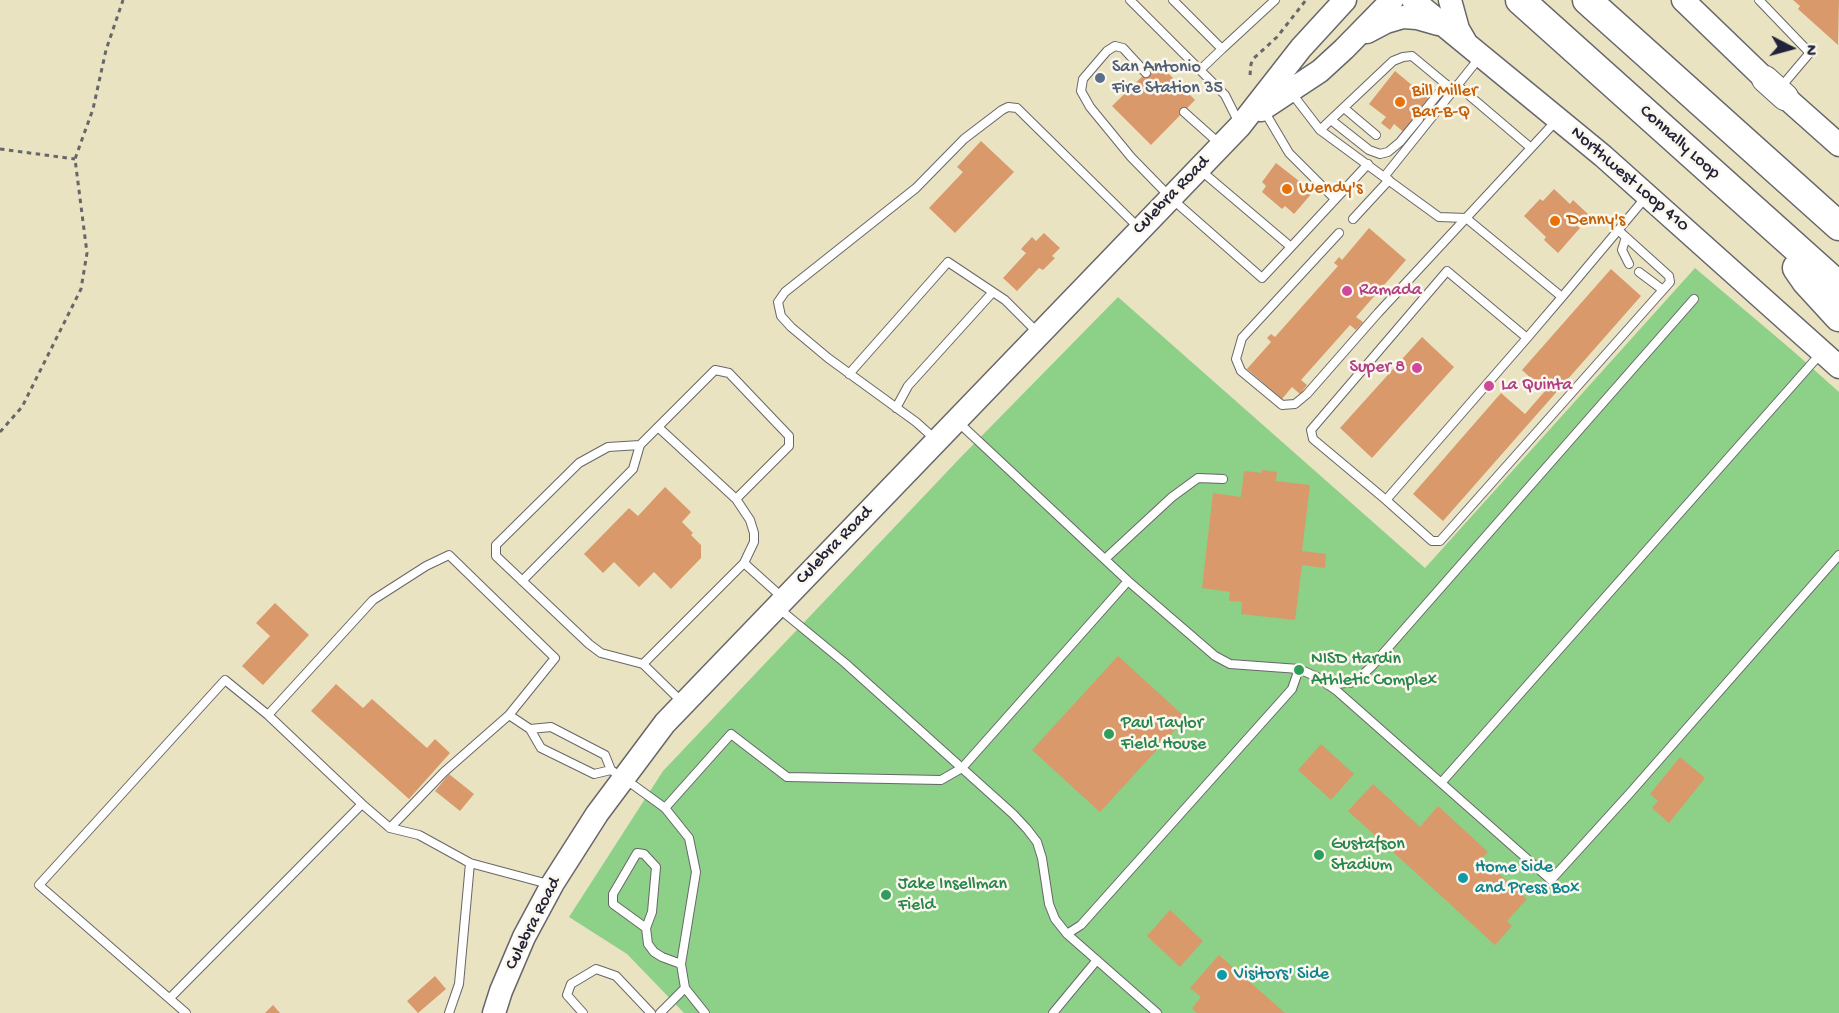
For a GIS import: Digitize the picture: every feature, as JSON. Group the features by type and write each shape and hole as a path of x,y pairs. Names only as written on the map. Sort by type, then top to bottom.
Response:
{"highway":[{"name":"Connally Loop","path":"1520,0 1839,286"},
{"path":"1587,0 1839,226"},
{"path":"1765,220 1806,282 1839,316"}],"main road":[{"name":"Culebra Road","path":"494,1013 524,937 552,885 597,814 617,774 1240,126 1333,8 1345,0"},
{"name":"Culebra Road","path":"1240,126 1320,71 1392,0"},
{"name":"Northwest Loop 410","path":"1413,0 1648,195 1839,367"},
{"path":"1450,0 1458,29 1465,42"},
{"path":"1690,5 1776,89 1839,145"},
{"path":"1344,49 1378,25 1397,18 1410,17 1428,20 1465,42"}],"lane":[{"path":"1130,0 1224,95 1240,126"},
{"path":"1173,0 1222,49"},
{"path":"1200,70 1275,0"},
{"path":"1759,0 1808,51 1808,55 1776,89"},
{"path":"1353,219 1387,179 1452,87 1465,42"},
{"path":"1146,73 1123,48 1115,46 1107,51 1083,79 1081,91 1090,107 1131,158 1171,198 1262,278 1368,164"},
{"path":"1320,130 1393,61 1412,56 1531,148"},
{"path":"1426,109 1452,87"},
{"path":"1289,91 1320,130 1439,217 1466,218 1562,297"},
{"path":"937,440 828,358 791,327 781,316 778,302 785,292 916,188 964,139 1008,107 1017,108 1141,229"},
{"path":"1344,108 1376,135"},
{"path":"1263,109 1289,153 1335,199"},
{"path":"1184,112 1221,146"},
{"path":"1339,233 1242,338 1236,359 1241,371 1282,405 1295,404 1307,394 1378,313 1558,118"},
{"path":"1331,120 1369,150 1380,154 1388,152 1400,142 1419,119"},
{"path":"1198,169 1291,247"},
{"path":"1386,500 1648,195"},
{"path":"1527,338 1447,272 1311,430 1313,439 1432,541 1440,541 1670,282 1669,276 1618,230"},
{"path":"1626,237 1622,250 1629,264"},
{"path":"849,374 948,262 1005,300 1039,334"},
{"path":"1639,273 1663,290"},
{"path":"896,408 908,386 992,293"},
{"path":"1328,685 1355,682 1372,666 1694,299"},
{"path":"1441,783 1822,352"},
{"path":"522,581 633,469 640,445 715,370 729,372 789,436 789,446 736,499"},
{"path":"956,420 1128,581 1215,656 1230,664 1299,669 1317,677 1551,879 1630,793 1839,555"},
{"path":"643,664 744,563 754,542 750,520 736,499 658,427"},
{"path":"640,445 608,447 579,463 496,545 496,556 600,653 643,664 684,704"},
{"path":"1105,559 1172,497 1198,478 1223,479"},
{"path":"268,715 373,600 426,566 449,555 555,658 509,715 444,772 390,828"},
{"path":"744,563 780,603 1013,814 1037,842 1042,858 1049,904 1055,919 1067,934 1157,1013"},
{"path":"665,808 731,734 787,777 941,780 962,768 1128,581"},
{"path":"1067,934 1081,925 1292,689 1299,669"},
{"path":"186,1013 39,885 225,680 268,715 390,828 419,835 470,862 552,885"},
{"path":"509,715 530,729 541,748 594,774 617,774"},
{"path":"530,729 551,727 605,754 617,774 665,808 689,838 696,872 681,963 685,988 705,1013"},
{"path":"170,998 363,804"},
{"path":"646,928 613,904 614,894 637,853 644,854 656,867 652,912 646,928 648,944 662,957 681,963"},
{"path":"449,1013 459,984 470,862"},
{"path":"1053,1013 1097,960"},
{"path":"583,1013 567,995 571,984 596,969 616,976 651,1013"},
{"path":"660,1013 685,988"}],"path":[{"path":"0,432 22,407 81,289 87,253 75,159 93,109 106,50 123,0"},
{"path":"1250,75 1253,59 1277,37 1306,0"},
{"path":"0,149 75,159"}],"green space":[{"name":"NISD Hardin Athletic Complex","path":"1695,268 1839,392 1839,1013 684,1013 627,954 569,917 663,771 961,457 1118,297 1425,568"}],"building":[{"path":"1793,0 1839,0 1838,45 1798,9 1800,6"},
{"path":"1157,62 1195,100 1151,145 1112,106"},
{"name":"Bill Miller Bar-B-Q","path":"1395,71 1430,100 1429,111 1406,134 1394,124 1390,130 1381,123 1386,117 1369,104"},
{"path":"981,141 1014,172 955,233 929,208 963,172 957,167"},
{"name":"Wendy's","path":"1276,163 1313,192 1294,214 1285,206 1282,209 1262,192 1266,186 1262,182"},
{"name":"Denny's","path":"1554,189 1570,204 1573,200 1588,214 1577,226 1580,228 1558,253 1544,240 1546,237 1524,216 1540,199 1543,201"},
{"name":"Ramada","path":"1369,228 1406,260 1356,317 1363,322 1356,330 1350,325 1301,380 1307,385 1300,394 1292,387 1282,399 1247,369 1271,342 1267,338 1271,334 1275,337 1338,266 1334,263 1339,257 1342,260"},
{"path":"1044,233 1060,248 1052,256 1055,258 1043,270 1039,268 1017,291 1003,278 1026,253 1021,249 1032,237 1036,241"},
{"path":"1611,269 1641,296 1443,521 1413,494 1501,393 1525,414 1545,391 1522,370"},
{"path":"1422,337 1454,367 1372,458 1340,428"},
{"path":"1262,470 1277,472 1276,481 1310,485 1302,551 1326,554 1325,568 1302,565 1295,620 1241,614 1242,602 1229,601 1230,592 1202,588 1213,493 1241,497 1244,471 1262,473"},
{"path":"665,487 691,512 682,522 701,545 701,558 671,589 654,572 639,587 614,562 603,573 584,554 629,508 638,516"},
{"path":"275,603 309,635 263,685 242,666 270,636 256,623"},
{"name":"Paul Taylor Field House","path":"1118,656 1186,718 1100,812 1032,750"},
{"path":"336,684 363,708 372,699 427,748 435,739 450,753 409,799 311,711"},
{"path":"1321,744 1354,774 1331,800 1298,770"},
{"path":"1680,757 1705,778 1669,823 1652,808 1658,801 1650,794"},
{"path":"449,774 474,794 460,811 435,791"},
{"name":"Home Side and Press Box","path":"1373,784 1420,827 1438,806 1488,852 1482,858 1527,899 1507,921 1512,926 1495,945 1348,811"},
{"path":"1170,910 1203,941 1180,967 1147,936"},
{"name":"Visitors' Side","path":"1219,955 1285,1013 1197,1013 1192,1008 1201,997 1190,988"},
{"path":"435,976 446,989 418,1013 407,1001"},
{"path":"273,1005 280,1013 265,1013"}],"place":[{"name":"San Antonio Fire Station 35","path":"1100,78"},
{"name":"Bill Miller Bar-B-Q","path":"1400,102"},
{"name":"Wendy's","path":"1287,189"},
{"name":"Denny's","path":"1555,221"},
{"name":"Ramada","path":"1347,291"},
{"name":"Super 8","path":"1417,368"},
{"name":"La Quinta","path":"1489,386"},
{"name":"NISD Hardin Athletic Complex","path":"1299,670"},
{"name":"Paul Taylor Field House","path":"1109,734"},
{"name":"Gustafson Stadium","path":"1319,855"},
{"name":"Home Side and Press Box","path":"1463,878"},
{"name":"Jake Insellman Field","path":"886,895"},
{"name":"Visitors' Side","path":"1222,975"}]}
